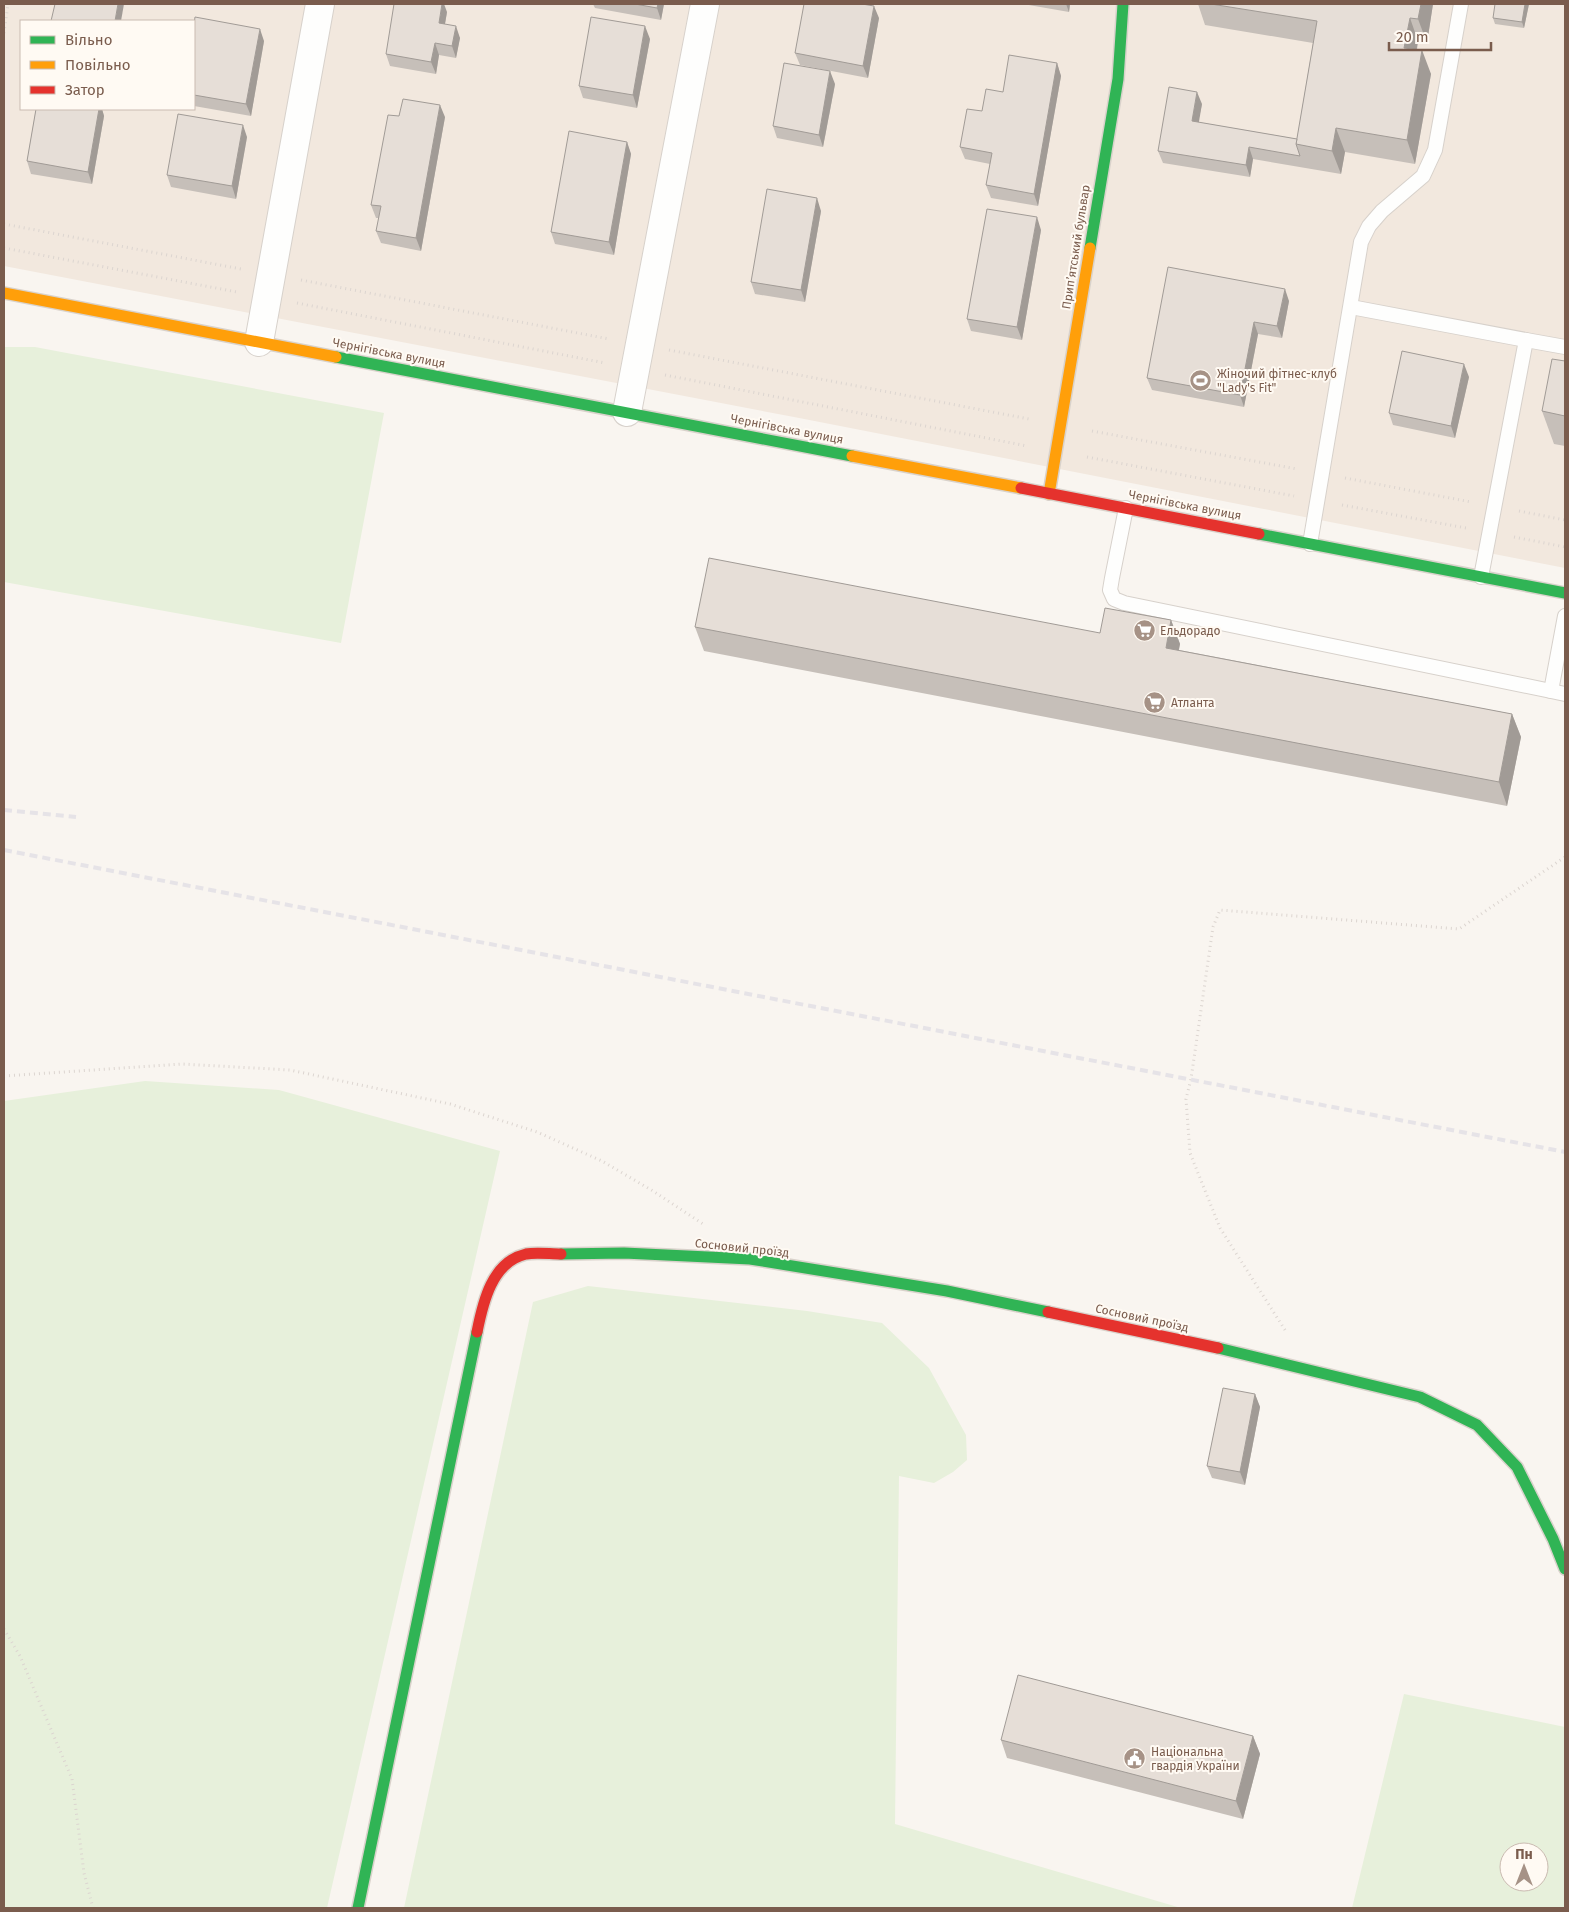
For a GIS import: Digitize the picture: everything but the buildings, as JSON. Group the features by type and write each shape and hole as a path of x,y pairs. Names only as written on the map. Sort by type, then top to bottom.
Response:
{"street":[{"path":"259,342 320,4"},
{"path":"627,412 705,4"},
{"name":"Припʼятський бульвар","path":"1049,494 1118,79 1119,35 1123,4"},
{"name":"Чернігівська вулиця","path":"4,293 1565,593"},
{"name":"Сосновий проїзд","path":"358,1908 481,1314 493,1280 506,1262 526,1254 624,1253 750,1260 946,1291 1230,1351 1420,1397 1477,1425 1517,1467 1553,1539 1565,1569"}],"lane":[{"path":"1310,544 1361,242 1369,226 1382,211 1423,176 1430,164 1435,150 1461,4"},
{"path":"1350,307 1565,347"},
{"path":"1481,577 1526,340"},
{"path":"1126,508 1110,590 1114,599 1124,603 1565,694"},
{"path":"1551,691 1565,616"}],"path":[{"path":"4,33 8,4"},
{"path":"4,224 269,286 637,357 1061,425 1565,520"},
{"path":"4,248 269,286 637,357 1056,452 1565,547"},
{"path":"1310,1370 1220,1228 1190,1153 1186,1099 1191,1079 1213,927 1220,910 1459,929 1565,856"},
{"path":"4,1076 182,1064 290,1070 450,1104 537,1132 602,1162 654,1191 707,1226"},
{"path":"4,1630 20,1656 72,1779 84,1873 93,1908"}],"shaded area":[{"path":"4,4 1565,4 1565,568 794,417 4,266"}],"green space":[{"path":"4,347 35,347 384,413 341,643 4,582"},
{"path":"145,1081 279,1090 500,1151 327,1908 4,1908 4,1101"},
{"path":"588,1286 807,1311 882,1323 929,1368 966,1435 967,1460 953,1472 934,1483 899,1476 895,1824 1181,1908 404,1908 533,1302"},
{"path":"1404,1694 1565,1727 1565,1908 1352,1908"}],"railway":[{"path":"4,810 76,817"},
{"path":"4,850 1565,1152"}],"traffic: fast":[{"path":"1090,248 1118,79 1123,4"},
{"path":"336,357 852,456"},
{"path":"1259,534 1565,593"},
{"path":"561,1254 624,1253 750,1259 947,1291 1048,1312"},
{"path":"358,1908 477,1332"},
{"path":"1218,1348 1420,1397 1477,1425 1517,1467 1553,1539 1565,1569"}],"traffic: slow":[{"path":"1049,494 1090,248"},
{"path":"4,293 336,357"},
{"path":"852,456 1021,488"}],"traffic: jam":[{"path":"1021,488 1259,534"},
{"path":"477,1332 486,1296 497,1274 505,1265 514,1258 526,1254 561,1254"},
{"path":"1048,1312 1218,1348"}],"place":[{"name":"Жіночий фітнес-клуб \"Lady's Fit\"","path":"1201,381"},
{"name":"Ельдорадо","path":"1144,631"},
{"name":"Атланта","path":"1155,703"},
{"name":"Національна гвардія України","path":"1135,1759"}]}
